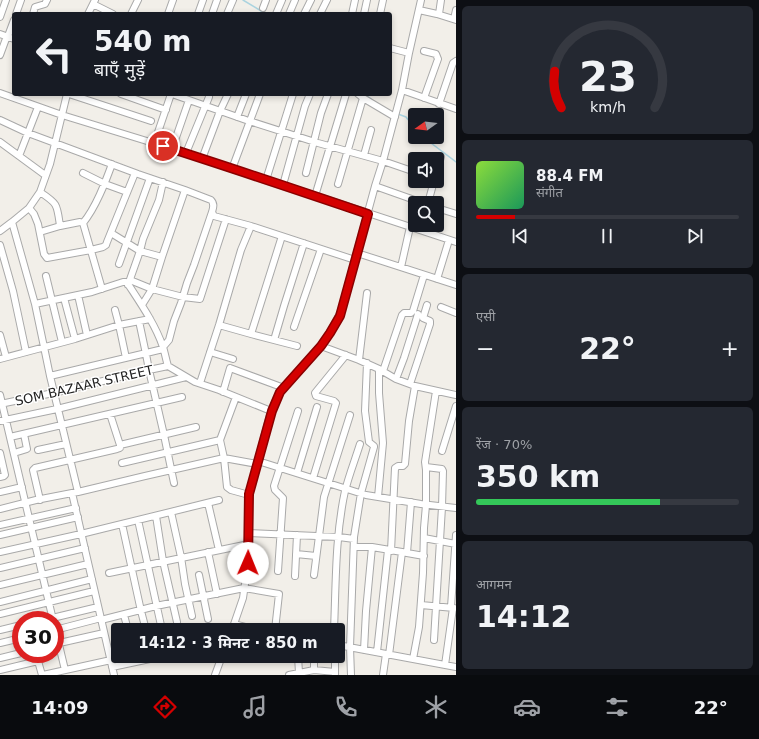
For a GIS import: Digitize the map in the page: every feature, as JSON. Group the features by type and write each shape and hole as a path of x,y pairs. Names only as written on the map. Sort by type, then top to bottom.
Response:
{"street":[{"path":"0,17 6,0"},
{"path":"17,12 22,0"},
{"path":"33,12 35,7 45,4 47,0"},
{"path":"132,12 138,0"},
{"path":"169,12 173,0"},
{"path":"199,12 203,0"},
{"path":"213,12 217,0"},
{"path":"228,12 233,0"},
{"path":"262,8 266,0"},
{"path":"277,12 282,0"},
{"path":"290,12 295,0"},
{"path":"305,12 311,0"},
{"path":"321,12 327,0"},
{"path":"352,12 355,0"},
{"path":"364,12 367,0"},
{"path":"380,12 383,0"},
{"path":"234,623 243,598 248,563 249,494 272,411 280,392 321,346 340,316 375,186 384,161 402,90 421,0"},
{"path":"438,14 441,0"},
{"path":"89,12 94,2 110,12"},
{"path":"419,10 455,19 456,10"},
{"path":"0,34 10,37 0,55"},
{"path":"392,49 409,53"},
{"path":"424,51 436,54 438,59 424,98"},
{"path":"439,104 453,63 456,61"},
{"path":"402,90 439,104 456,108"},
{"path":"0,93 62,115 186,153 232,170 283,185 408,226"},
{"path":"0,231 29,208 40,192 50,164 67,96"},
{"path":"74,96 151,121"},
{"path":"127,96 166,110"},
{"path":"154,144 171,96"},
{"path":"202,159 227,96"},
{"path":"237,117 245,96"},
{"path":"232,170 259,96"},
{"path":"266,180 292,96"},
{"path":"283,185 309,96"},
{"path":"306,173 321,114 327,96"},
{"path":"315,196 345,96"},
{"path":"338,184 348,151 361,96 396,114"},
{"path":"186,153 209,97"},
{"path":"172,149 187,98 250,122 314,142 384,161 408,170"},
{"path":"19,156 38,107"},
{"path":"0,120 28,133 98,160 212,200 214,206 174,321 169,340 163,348 146,354 50,376"},
{"path":"364,155 371,130"},
{"path":"0,142 45,175"},
{"path":"82,223 92,212 105,184 112,164"},
{"path":"83,173 105,184 127,192"},
{"path":"29,208 36,217 44,254 47,258 90,250 106,245 135,173"},
{"path":"119,264 150,178"},
{"path":"163,182 159,200 142,239 140,251 129,282 150,319 163,348 168,366 186,377 272,411"},
{"path":"375,186 408,198"},
{"path":"142,305 152,289 185,190"},
{"path":"40,192 52,200 57,207 60,226"},
{"path":"444,210 456,214"},
{"path":"212,212 214,216 251,226 355,260"},
{"path":"35,304 102,289 123,282 129,282 183,297 199,299 201,298 226,219"},
{"path":"12,222 35,304 53,393 70,460 76,508 114,675"},
{"path":"40,232 60,226 80,222 82,223"},
{"path":"82,223 102,289"},
{"path":"200,383 251,226"},
{"path":"401,267 409,232"},
{"path":"425,232 456,242"},
{"path":"111,233 140,251 162,257"},
{"path":"251,334 282,236"},
{"path":"437,279 449,240"},
{"path":"274,340 304,243"},
{"path":"0,245 13,291 26,352"},
{"path":"294,327 321,249"},
{"path":"357,253 456,286"},
{"path":"378,497 383,443 379,393 381,370 402,315 413,311 424,275"},
{"path":"46,276 62,342"},
{"path":"359,360 367,293"},
{"path":"78,295 87,335"},
{"path":"64,298 75,339"},
{"path":"376,652 390,550 396,468 405,464 412,385 430,324 430,322 423,318 427,305"},
{"path":"441,307 456,313"},
{"path":"115,310 126,358"},
{"path":"396,378 418,314"},
{"path":"0,335 3,358 75,339 119,325 150,319"},
{"path":"139,321 174,483"},
{"path":"219,326 297,346"},
{"path":"321,346 367,363 412,385 456,395"},
{"path":"210,352 233,359"},
{"path":"313,478 336,403 334,401 316,396 315,393 346,355"},
{"path":"351,675 350,647 354,539 361,493 374,447 369,442 365,411 367,363"},
{"name":"SOM BAZAAR STREET","path":"1,404 168,366"},
{"path":"223,392 230,368 284,388"},
{"path":"3,420 57,409 186,377"},
{"path":"413,659 419,627 424,556 426,505 425,462 436,391"},
{"path":"0,395 3,420 10,437 51,611"},
{"path":"10,437 182,397"},
{"path":"236,397 220,440 224,458 226,485 228,489 249,494"},
{"path":"442,450 456,406"},
{"path":"297,473 317,407"},
{"path":"278,571 282,498 275,490 274,486 298,410"},
{"path":"110,414 120,445"},
{"path":"314,575 324,497 350,415"},
{"path":"40,500 34,469 117,449 120,448 120,445 196,427"},
{"path":"14,453 27,449 24,434"},
{"path":"122,463 220,440"},
{"path":"38,450 66,444"},
{"path":"334,623 340,527 346,488 360,444"},
{"path":"0,453 5,475 0,477"},
{"path":"0,509 224,458 280,468 378,497 426,505 456,508"},
{"path":"426,467 443,470 434,640"},
{"path":"0,492 22,487"},
{"path":"0,552 82,534 219,500"},
{"path":"383,675 405,553 411,502"},
{"path":"208,503 219,550"},
{"path":"0,525 76,508"},
{"path":"171,512 192,616"},
{"path":"156,516 163,561 177,622"},
{"path":"0,534 78,517"},
{"path":"138,520 160,623"},
{"path":"122,524 144,623"},
{"path":"249,533 354,539"},
{"path":"295,576 297,535"},
{"path":"445,665 453,608 456,535"},
{"path":"424,538 456,544"},
{"path":"108,572 249,544"},
{"path":"354,547 372,547 424,556"},
{"path":"364,650 372,547"},
{"path":"0,568 85,548"},
{"path":"208,552 217,594"},
{"path":"296,554 316,556"},
{"path":"0,585 88,564"},
{"path":"199,575 208,619"},
{"path":"0,602 92,580"},
{"path":"64,627 244,588 280,594 276,623"},
{"path":"0,614 94,591"},
{"path":"421,605 453,608"},
{"path":"64,616 98,607"},
{"path":"124,615 126,623"},
{"path":"0,630 12,628"},
{"path":"64,642 104,633"},
{"path":"0,642 12,640"},
{"path":"345,646 456,667"},
{"path":"0,658 12,655"},
{"path":"0,670 38,661 43,675 110,660"},
{"path":"63,663 65,670"},
{"path":"112,667 122,663"},
{"path":"215,675 219,663"},
{"path":"298,663 299,673"},
{"path":"314,663 314,670"},
{"path":"289,675 314,670 335,674 335,663"}],"waterway":[{"path":"243,0 263,12"},
{"path":"367,96 371,99"},
{"path":"398,114 408,119"},
{"path":"432,144 456,162"}],"route":[{"path":"163,146 368,214 340,316 321,346 280,392 272,411 249,494 248,563"}]}
